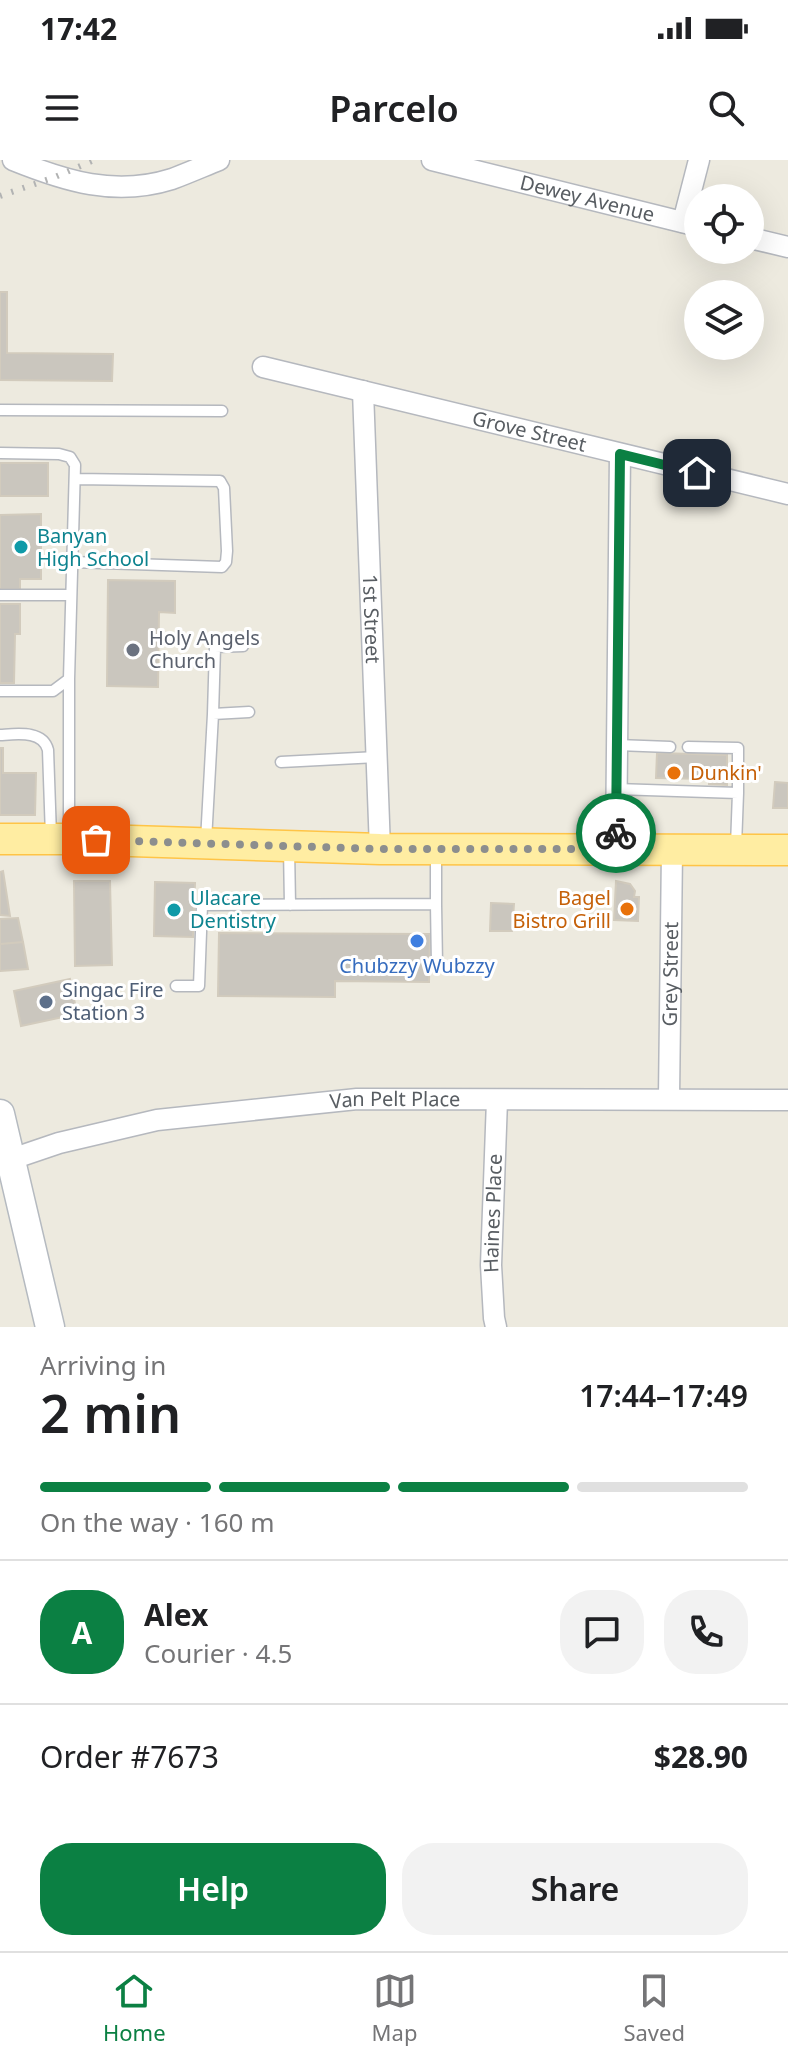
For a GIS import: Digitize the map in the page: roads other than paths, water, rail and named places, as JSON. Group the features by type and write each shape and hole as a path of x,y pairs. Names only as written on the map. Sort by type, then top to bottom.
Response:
{"main road":[{"path":"0,839 380,849 788,850"},
{"path":"0,1114 5,1162 50,1327"}],"street":[{"path":"13,160 55,177 99,186 147,184 170,179 219,160"},
{"name":"Dewey Avenue","path":"432,160 684,223"},
{"path":"696,184 699,160"},
{"path":"764,241 788,247"},
{"name":"Grove Street","path":"263,367 788,494"},
{"name":"1st Street","path":"363,391 380,849"},
{"path":"616,849 620,454"},
{"name":"Grey Street","path":"669,1098 672,850"},
{"name":"Van Pelt Place","path":"5,1162 59,1143 157,1120 357,1099 788,1100"},
{"name":"Haines Place","path":"496,1327 491,1265 497,1100"}],"lane":[{"path":"0,410 222,411"},
{"path":"0,453 59,454 70,457 75,465 69,679 60,839"},
{"path":"72,562 222,567 227,551 224,488 220,481 75,479"},
{"path":"0,595 71,595"},
{"path":"206,843 215,647 243,646"},
{"path":"0,691 53,691 69,679"},
{"path":"213,714 249,712"},
{"path":"0,735 40,737 46,742 60,839"},
{"path":"617,745 670,747"},
{"path":"688,747 738,748 736,850"},
{"path":"281,762 377,757"},
{"path":"616,789 738,793"},
{"path":"289,846 290,905"},
{"path":"436,849 437,965"},
{"path":"176,986 199,986 202,905 436,904"}],"railway":[{"path":"0,196 94,160"}],"place":[{"name":"Banyan High School","path":"21,547"},
{"name":"Holy Angels Church","path":"133,650"},
{"name":"Dunkin'","path":"674,773"},
{"name":"Bagel Bistro Grill","path":"627,909"},
{"name":"Ulacare Dentistry","path":"174,910"},
{"name":"Chubzzy Wubzzy","path":"417,941"},
{"name":"Singac Fire Station 3","path":"46,1002"}]}
